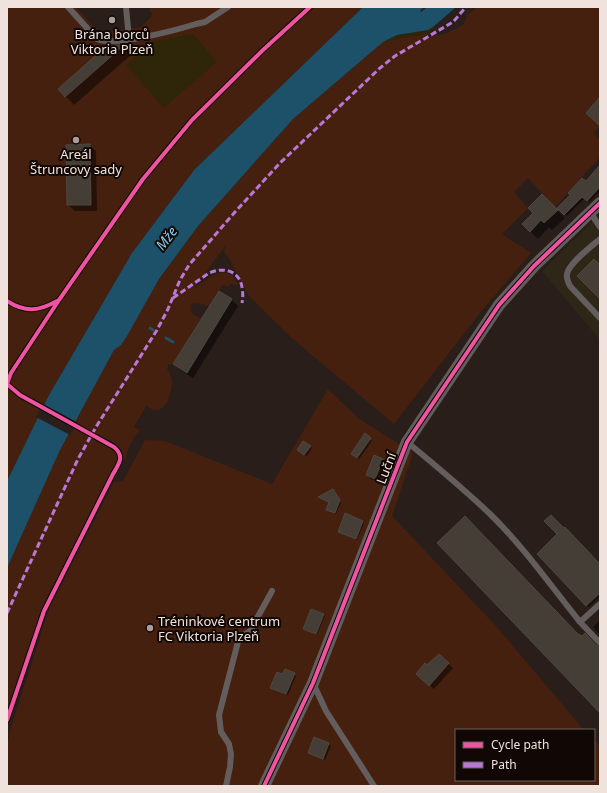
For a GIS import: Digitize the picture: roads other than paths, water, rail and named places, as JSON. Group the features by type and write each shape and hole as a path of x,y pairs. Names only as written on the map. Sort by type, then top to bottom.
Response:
{"street":[{"name":"Luční","path":"264,786 313,683 407,442 499,305 534,266 600,203"}],"lane":[{"path":"68,7 102,42 129,39 205,22 228,7"},
{"path":"126,7 129,39"},
{"path":"590,212 600,227"},
{"path":"600,239 571,267 567,273 567,280 570,286 600,318"},
{"path":"407,442 490,515 517,543 580,622 600,643"},
{"path":"226,786 231,754 220,725 220,715 239,638 250,631 272,591"},
{"path":"580,622 600,604"},
{"path":"313,683 326,711 374,786"}],"water":[{"name":"Mže","path":"363,7 424,7 420,11 421,12 427,7 456,7 428,30 397,35 383,42 293,119 198,226 159,279 121,345 114,350 60,450 7,568 7,481 49,395 132,253 194,170"}],"waterway":[{"path":"166,338 173,342"}],"place":[{"name":"Brána borců Viktoria Plzeň","path":"112,20"},
{"name":"Areál Štruncovy sady","path":"76,140"},
{"name":"Tréninkové centrum FC Viktoria Plzeň","path":"150,628"}]}
